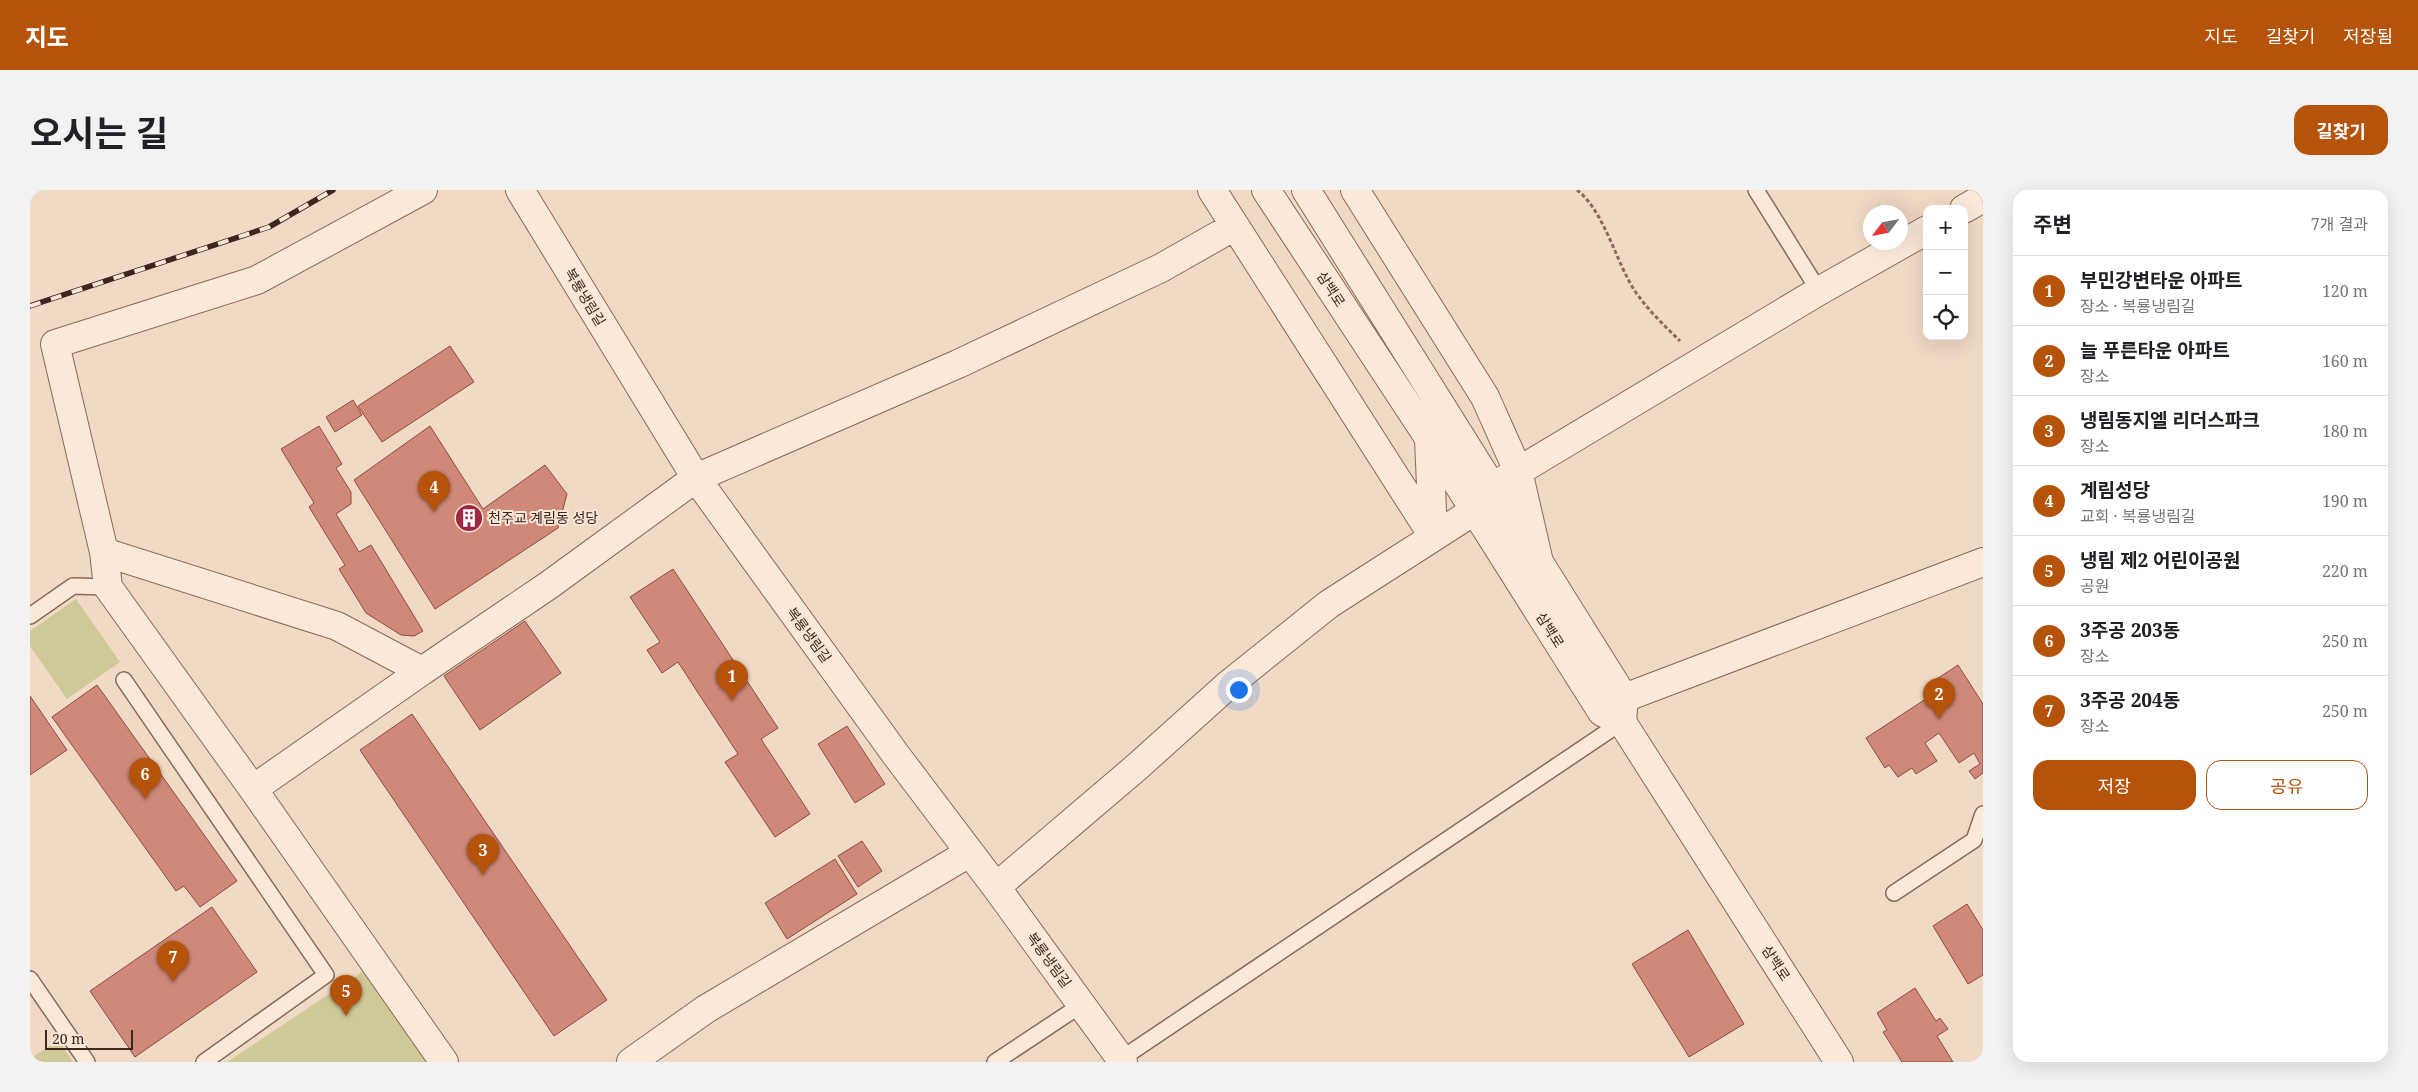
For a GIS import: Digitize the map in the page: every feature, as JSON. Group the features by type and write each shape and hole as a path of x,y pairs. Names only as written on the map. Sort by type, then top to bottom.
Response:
{"street":[{"path":"423,190 257,280 55,344 104,552 108,587 253,789 444,1062"},
{"name":"복룡냉림길","path":"520,190 696,478 896,755 996,887 1122,1061"},
{"path":"1212,190 1433,536"},
{"name":"삼백로","path":"1266,190 1429,438 1602,712 1623,710 1839,1062"},
{"path":"1306,190 1539,562 1623,710 1983,562"},
{"path":"1355,190 1485,397 1518,471 1539,562"},
{"path":"1968,207 1983,198"},
{"path":"253,789 549,585 696,478 958,364 1161,268 1235,226"},
{"path":"1492,487 1819,290 1923,232"},
{"path":"1429,438 1433,536"},
{"path":"996,887 1236,679 1329,604 1474,511"},
{"path":"104,552 337,626 422,671"},
{"path":"631,1062 706,1009 969,853"}],"lane":[{"path":"1756,190 1819,290"},
{"path":"30,616 73,586 108,587"},
{"path":"124,680 326,975 204,1062"},
{"path":"1122,1061 1623,710"},
{"path":"1894,893 1974,840 1983,814"},
{"path":"30,979 87,1062"},
{"path":"995,1062 1081,1005"}],"path":[{"path":"1577,190 1584,195 1600,222 1629,282 1660,321 1702,362"}],"shaded area":[{"path":"76,599 120,662 67,699 30,646 30,631"},
{"path":"365,970 429,1062 227,1062"},
{"path":"58,1040 73,1062 30,1062 30,1059"}],"building":[{"path":"450,346 474,382 382,442 358,406"},
{"path":"353,400 362,415 335,432 326,417"},
{"path":"319,426 342,464 336,468 351,492 351,504 336,514 359,552 371,545 423,631 414,636 401,635 366,613 339,569 345,565 309,507 314,503 281,449"},
{"name":"천주교 계림동 성당","path":"430,426 483,509 545,465 567,494 558,528 435,609 354,480"},
{"path":"673,569 778,728 761,739 810,814 775,837 725,762 738,754 678,662 662,673 647,650 660,642 630,597"},
{"path":"525,621 561,673 480,730 444,676"},
{"path":"1958,665 1983,704 1983,773 1975,779 1969,771 1980,764 1974,753 1959,763 1939,733 1925,743 1937,761 1916,774 1912,768 1898,777 1889,765 1885,768 1866,738 1932,695 1926,686"},
{"path":"97,685 237,881 200,907 184,886 176,891 52,717"},
{"path":"30,696 67,750 30,775"},
{"path":"412,714 607,1000 554,1036 360,750"},
{"path":"847,726 885,784 855,803 818,744"},
{"path":"862,841 882,871 858,887 838,856"},
{"path":"835,859 857,894 787,939 765,903"},
{"path":"1967,904 1983,930 1983,975 1968,984 1933,926"},
{"path":"212,907 257,972 135,1057 90,991"},
{"path":"1688,930 1744,1024 1689,1057 1632,964"},
{"path":"1915,988 1936,1021 1940,1018 1948,1029 1937,1036 1953,1062 1902,1062 1883,1032 1887,1030 1877,1013"}],"railway":[{"path":"30,306 269,227 333,190"}],"place":[{"name":"계림성당","path":"434,512"},
{"name":"천주교 계림동 성당","path":"469,518"},
{"name":"부민강변타운 아파트","path":"732,701"},
{"name":"늘 푸른타운 아파트","path":"1939,719"},
{"name":"3주공 203동","path":"145,799"},
{"name":"냉림동지엘 리더스파크","path":"483,875"},
{"name":"3주공 204동","path":"173,982"},
{"name":"냉림 제2 어린이공원","path":"346,1016"}]}
